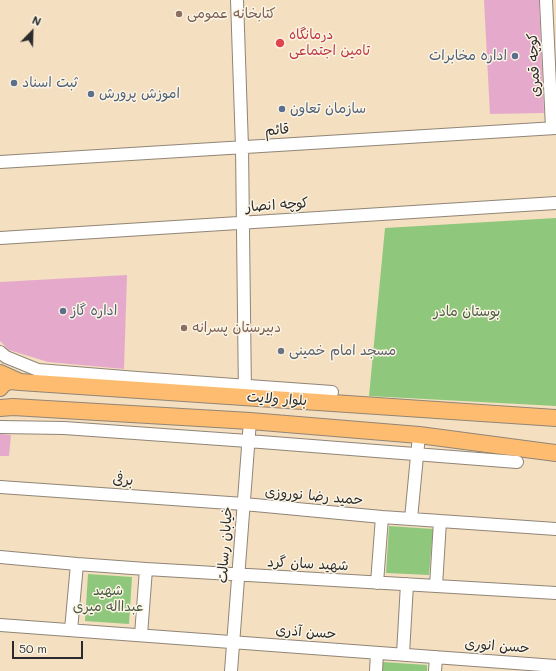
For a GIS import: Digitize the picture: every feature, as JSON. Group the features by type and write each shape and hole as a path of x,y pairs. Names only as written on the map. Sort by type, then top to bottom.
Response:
{"main road":[{"name":"بلوار ولایت","path":"0,373 20,382 245,391 556,418"},
{"path":"0,388 3,384 10,381 20,382"},
{"name":"بلوار ولایت","path":"4,405 250,421 419,435 556,453"}],"street":[{"path":"237,0 242,148 245,391"},
{"name":"کوچه قمری","path":"546,0 554,128"},
{"name":"قائم","path":"0,162 554,128"},
{"name":"کوچه انصار","path":"0,238 556,203"},
{"path":"0,352 38,370 137,378 245,391 332,392"},
{"name":"خیابان رسالت","path":"231,671 250,421"},
{"path":"0,427 64,428 517,462"},
{"path":"411,519 419,435"},
{"name":"برفی","path":"0,486 244,504"},
{"name":"حمید رضا نوروزی","path":"244,504 440,521"},
{"path":"377,583 382,517"},
{"path":"556,529 440,521 436,586 556,593"},
{"name":"شهید سان گرد","path":"0,557 146,570 436,586"},
{"path":"72,630 77,564"},
{"path":"141,635 146,570"},
{"path":"403,654 407,584"},
{"name":"حسن آذری","path":"0,625 403,654"},
{"path":"376,671 377,653"},
{"name":"حسن انوری","path":"403,654 556,666"},
{"path":"435,671 436,657"}],"green space":[{"name":"بوستان مادر","path":"556,218 556,406 369,396 385,228"},
{"path":"389,526 433,529 429,575 386,573"},
{"name":"شهید عبدااله میری","path":"88,574 132,577 129,624 85,621"},
{"path":"383,662 427,665 427,671 382,671"}],"building":[{"name":"اداره مخابرات","path":"484,0 539,0 544,113 490,114"},
{"name":"اداره گاز","path":"127,275 124,369 48,362 9,350 0,341 0,282"},
{"path":"0,434 11,435 9,456 0,456"}],"place":[{"name":"کتابخانه عمومی","path":"179,14"},
{"name":"درمانگاه تامین اجتماعی","path":"280,43"},
{"name":"اداره مخابرات","path":"515,56"},
{"name":"ثبت اسناد","path":"14,83"},
{"name":"اموزش پرورش","path":"91,94"},
{"name":"سازمان تعاون","path":"282,109"},
{"name":"اداره گاز","path":"63,311"},
{"name":"دبیرستان پسرانه","path":"184,328"},
{"name":"مسجد امام خمینی","path":"281,351"}]}
